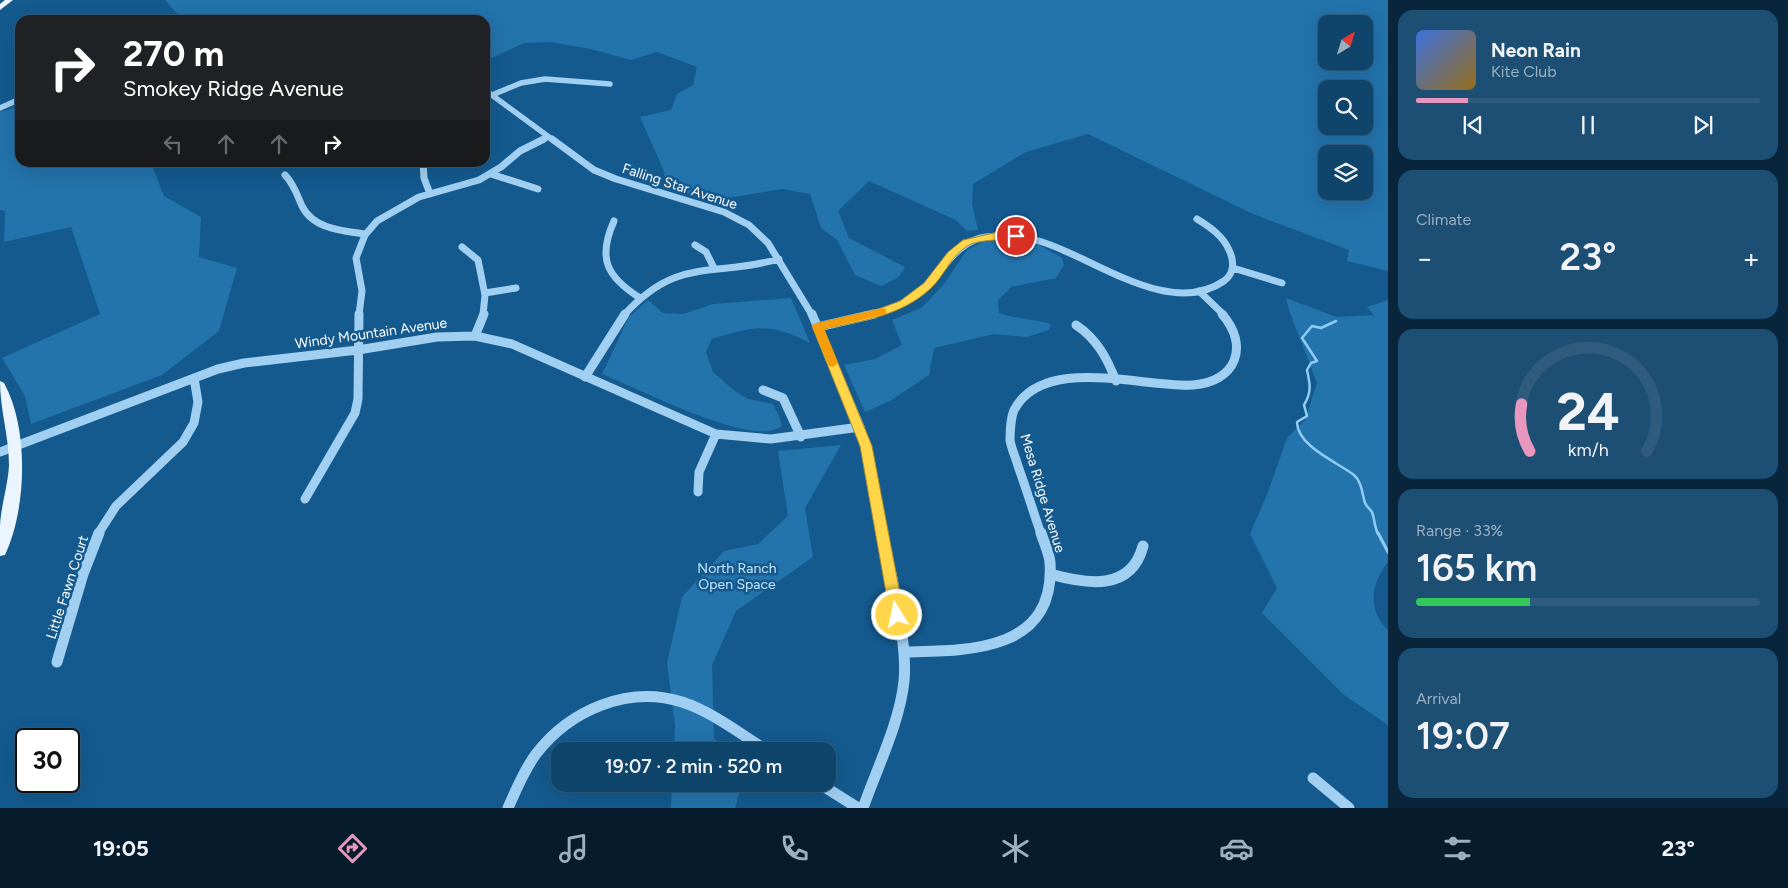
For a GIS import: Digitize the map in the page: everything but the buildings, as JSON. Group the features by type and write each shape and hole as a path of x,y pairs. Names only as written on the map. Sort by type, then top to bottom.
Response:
{"main road":[{"path":"0,8 9,0"},
{"path":"0,386 10,407 16,446 10,509 0,550"}],"street":[{"path":"490,92 521,83 545,79 610,84"},
{"name":"Falling Star Avenue","path":"490,93 587,166 602,174 734,216 760,234 802,292 860,428 871,465 904,652 904,680 899,707 864,808"},
{"path":"0,108 15,101"},
{"path":"305,499 355,412 358,399 358,350 362,291 356,258 366,234 377,221 392,210 430,194 465,185 491,174 520,151 548,137"},
{"path":"423,167 424,178 430,194"},
{"path":"491,174 538,189"},
{"path":"285,175 292,181 303,208 310,218 335,229 366,234"},
{"path":"818,326 878,313 904,303 928,286 958,248 975,239 994,236 1016,236 1041,242 1147,287 1173,292 1199,291 1221,283 1233,268 1233,255 1226,241 1210,226 1196,219"},
{"path":"614,221 604,243 605,262 617,282 640,298"},
{"path":"695,245 706,252 714,268"},
{"path":"462,247 474,254 478,260 485,293 485,311 475,336"},
{"path":"585,377 598,360 614,330 640,298 667,279 694,270 750,266 779,259"},
{"path":"1233,268 1282,284"},
{"path":"485,293 516,288"},
{"name":"Mesa Ridge Avenue","path":"904,652 976,650 1010,640 1026,629 1038,614 1047,596 1050,574 1047,548 1010,441 1009,426 1013,411 1026,393 1048,382 1075,378 1196,385 1217,379 1232,369 1239,352 1236,334 1226,317 1199,291"},
{"path":"1076,324 1092,334 1108,358 1116,380"},
{"name":"Windy Mountain Avenue","path":"0,452 194,378 244,363 358,350 437,337 475,336 512,344 716,434 760,440 801,437 860,428"},
{"name":"Little Fawn Court","path":"57,662 94,544 104,523 127,494 176,451 193,424 199,399 194,378"},
{"path":"763,390 782,398 791,412 801,437"},
{"path":"698,492 699,472 716,434"},
{"path":"1050,574 1085,581 1119,577 1134,568 1143,546"},
{"path":"508,808 528,766 550,738 576,716 604,703 629,697 656,696 680,701 706,712 754,742"},
{"path":"1313,778 1338,796 1349,808"},
{"path":"833,792 858,808"}],"green space":[{"path":"165,0 1388,0 1388,271 1347,261 1349,250 1253,214 1088,134 1026,152 973,184 972,204 978,230 967,231 956,220 869,181 838,211 849,238 905,267 899,277 881,286 855,275 837,240 821,228 810,194 782,189 710,201 665,186 664,171 640,117 671,110 677,94 693,85 697,67 657,52 631,60 591,49 550,42 524,43 490,59 490,15 178,15"},
{"path":"15,108 15,167 153,167 164,196 201,217 199,257 237,268 219,331 162,375 31,424 25,396 2,358 100,314 71,227 4,242 5,211 0,210 0,112"},
{"path":"1008,239 1039,245 1062,258 1064,265 1056,278 1011,287 998,300 999,313 1051,324 1049,330 1027,337 994,334 934,348 929,375 890,401 865,412 844,365 875,359 902,345 892,320 921,308 944,284 967,250 985,241"},
{"path":"791,298 810,343 783,332 761,328 739,331 712,339 706,352 713,372 735,391 748,399 773,404 782,426 775,429 768,431 751,430 731,426 685,410 602,374 629,317 648,300 663,313 683,314 713,304"},
{"path":"1286,298 1336,317 1374,315 1367,307 1388,300 1388,562 1382,570 1375,587 1374,605 1381,622 1388,630 1388,725 1344,695 1262,613 1277,588 1250,534 1268,492 1287,438 1305,420 1317,383"},
{"name":"North Ranch Open Space","path":"841,445 805,508 813,557 736,611 712,665 714,739 720,742 674,742 675,725 667,663 682,597 724,551 758,544 788,516 778,451"},
{"path":"672,792 740,792 735,808 671,808"}],"waterway":[{"path":"1336,321 1321,328 1312,326 1302,338 1317,361 1311,363 1307,370 1310,388 1304,405 1307,416 1297,422 1299,431 1311,446 1357,478 1365,503 1372,512 1378,534"},
{"path":"1378,533 1388,552"}],"slow traffic":[{"path":"833,363 818,326 882,312"}],"route":[{"path":"897,615 866,446 818,326 891,309 917,295 928,286 952,254 966,243 984,237 1016,236"}]}
